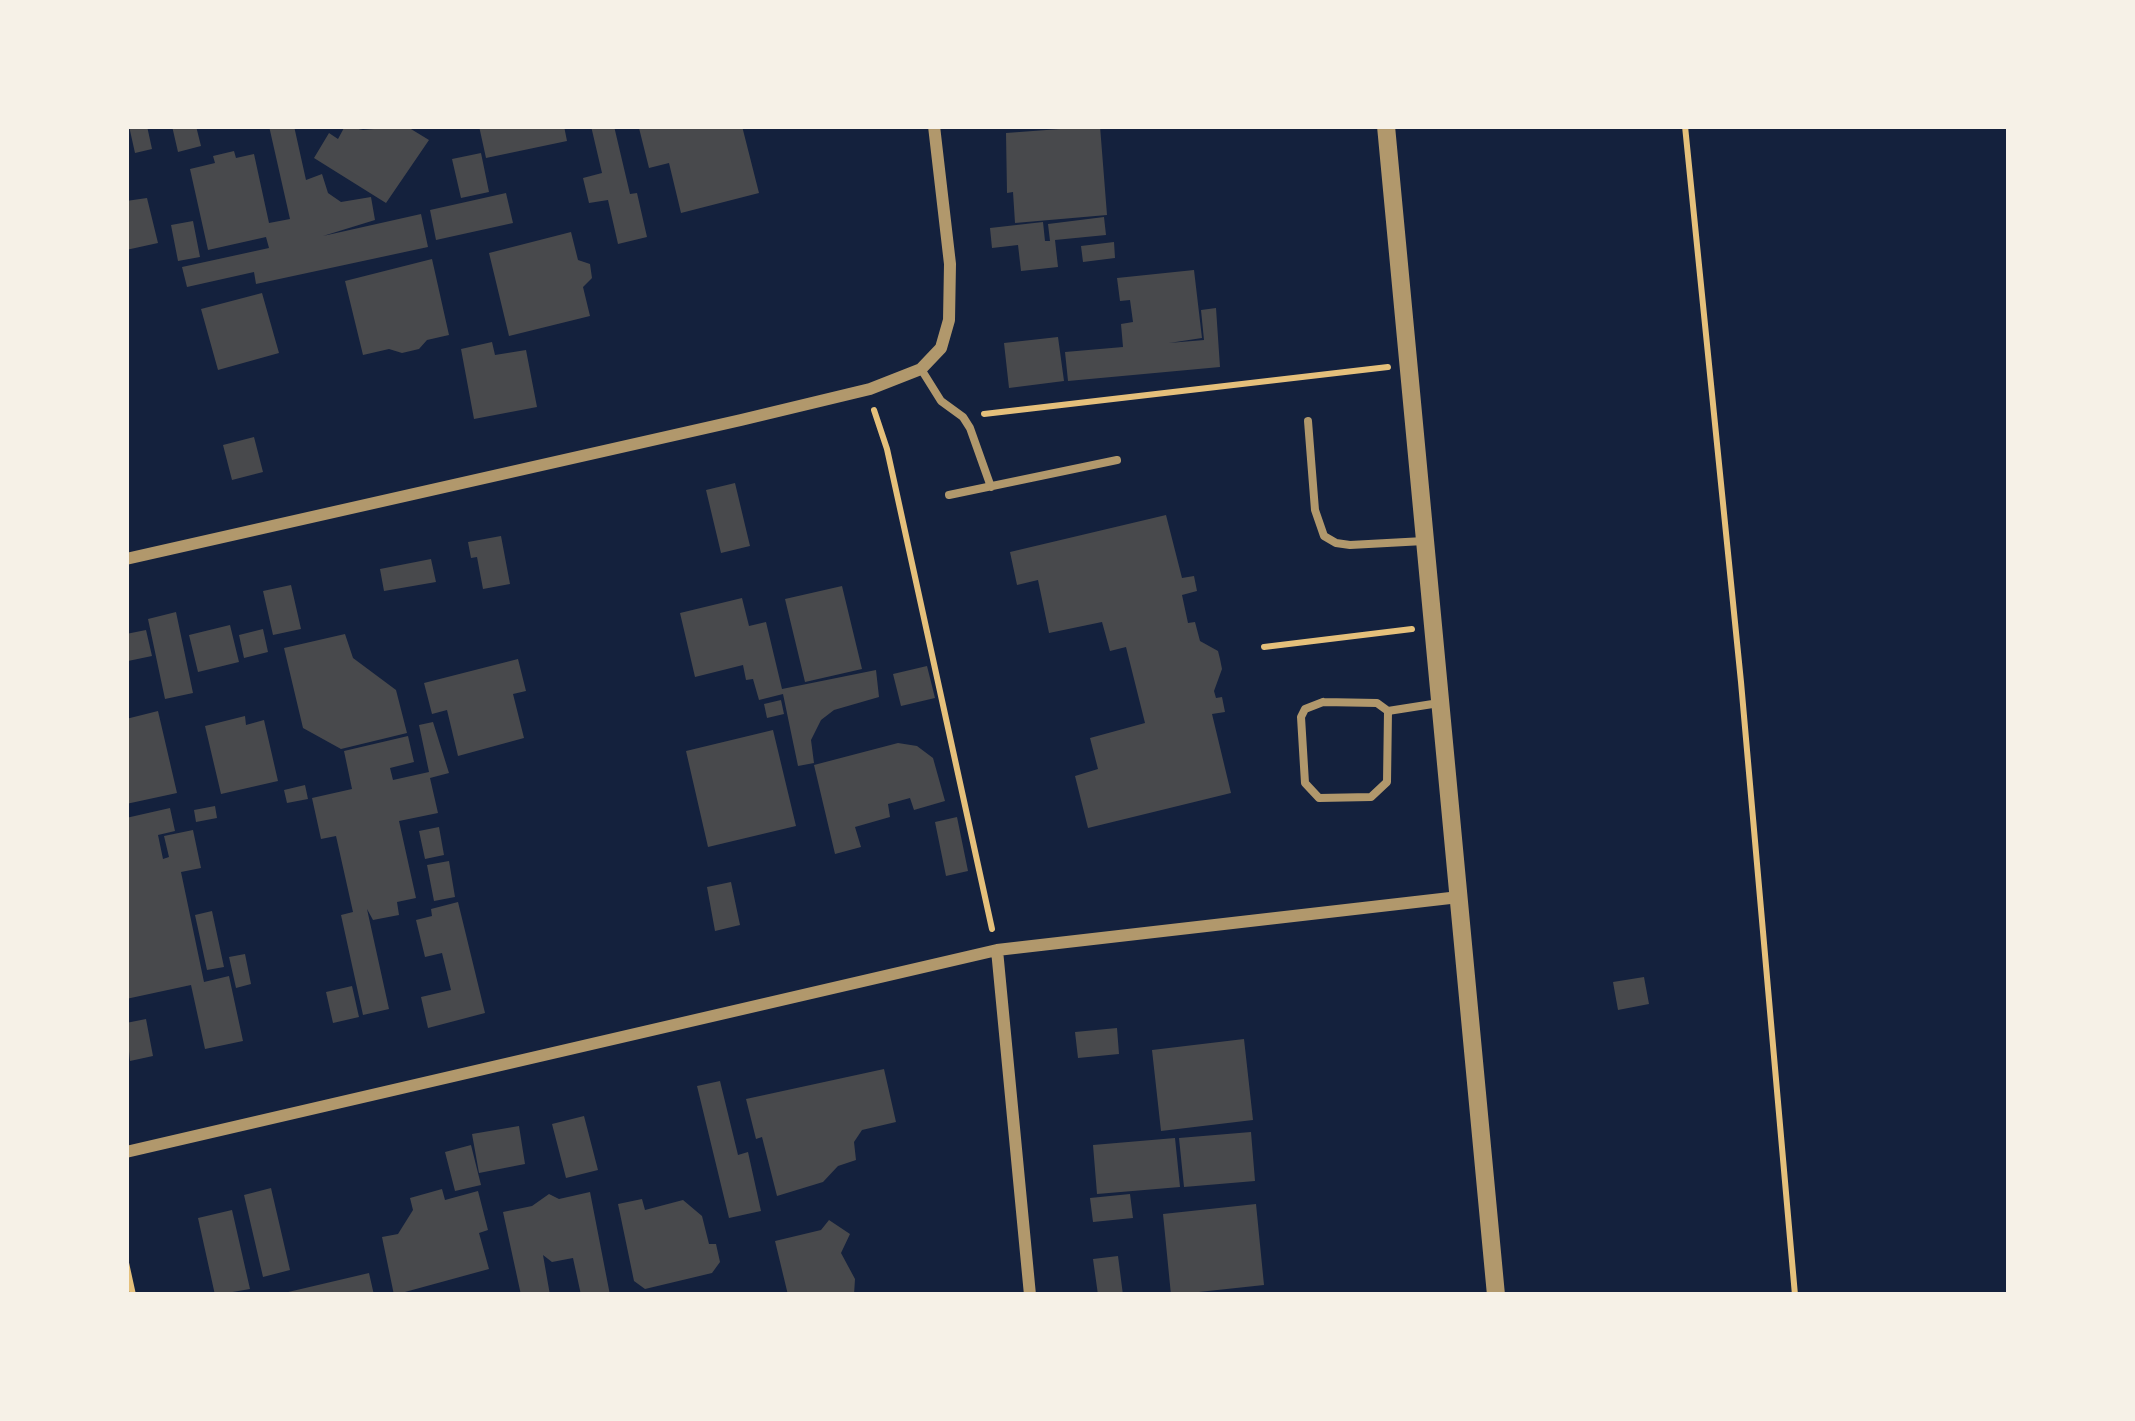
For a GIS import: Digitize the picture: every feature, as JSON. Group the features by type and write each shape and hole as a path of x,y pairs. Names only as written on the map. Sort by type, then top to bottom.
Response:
{"street":[{"path":"126,559 870,389 921,369 941,347 949,320 950,264 934,126"},
{"path":"1385,126 1496,1295"},
{"path":"126,1152 997,950 1459,897"},
{"path":"997,950 1030,1295"}],"lane":[{"path":"921,369 940,401 963,417 991,487"},
{"path":"1308,421 1315,510 1324,536 1350,544 1425,541"},
{"path":"949,496 1117,460"},
{"path":"1388,712 1389,772 1381,791 1360,799 1329,800 1310,793 1304,773 1301,717 1305,709 1323,702 1377,703 1388,712 1441,703"}],"path":[{"path":"1685,126 1742,682 1796,1295"},
{"path":"963,417 1408,365"},
{"path":"870,389 997,950"},
{"path":"1264,647 1433,626"},
{"path":"126,1263 133,1295"}],"building":[{"path":"129,126 147,126 152,149 135,153"},
{"path":"172,126 196,126 201,146 178,152"},
{"path":"269,126 294,126 306,180 322,174 328,193 341,202 371,197 375,220 323,236 421,214 428,247 256,284 254,272 187,287 182,267 269,248 266,237 208,250 190,169 215,163 213,156 234,151 236,158 254,154 269,223 290,219"},
{"path":"345,126 363,130 406,126 429,140 386,203 314,158 329,133 338,139"},
{"path":"479,126 564,126 567,141 486,158"},
{"path":"591,126 614,126 630,194 637,193 647,237 618,244 608,200 589,203 583,178 602,173"},
{"path":"742,126 759,193 681,213 669,163 649,168 639,128"},
{"path":"1100,126 1107,215 1015,223 1013,192 1007,193 1006,133"},
{"path":"481,153 489,192 461,198 452,159"},
{"path":"506,193 513,223 436,240 430,210"},
{"path":"147,198 158,243 126,250 126,201"},
{"path":"1104,217 1106,235 1055,240 1058,267 1021,271 1018,245 992,248 990,228 1043,222 1045,241 1050,241 1048,224"},
{"path":"193,221 200,257 178,261 171,225"},
{"path":"571,232 578,260 590,264 592,278 583,287 590,316 509,336 489,253"},
{"path":"1114,242 1115,258 1083,262 1081,246"},
{"path":"432,259 449,335 402,353 389,349 363,355 345,281"},
{"path":"1194,270 1202,338 1169,343 1204,340 1201,310 1216,308 1220,367 1068,381 1065,352 1123,347 1121,324 1133,322 1130,300 1120,301 1117,278"},
{"path":"262,293 279,353 218,370 201,309"},
{"path":"1058,337 1064,381 1009,388 1004,343"},
{"path":"492,342 495,355 526,350 537,407 474,419 461,349"},
{"path":"254,437 263,472 232,480 223,445"},
{"path":"735,483 750,546 721,553 706,490"},
{"path":"1166,515 1182,578 1194,576 1197,591 1182,595 1188,623 1195,622 1200,641 1218,651 1220,659 1222,669 1214,691 1216,698 1222,697 1225,712 1212,714 1231,793 1088,828 1075,776 1098,769 1090,738 1145,723 1126,647 1110,651 1102,622 1049,633 1038,580 1017,585 1010,552"},
{"path":"501,536 510,584 483,589 477,557 471,558 468,542"},
{"path":"431,559 436,582 384,591 380,569"},
{"path":"291,585 301,629 273,635 263,591"},
{"path":"842,586 862,669 805,682 785,599"},
{"path":"742,598 749,626 766,622 782,689 876,670 879,697 834,710 821,720 811,740 814,763 798,766 783,694 759,700 743,665 695,677 680,613"},
{"path":"176,612 193,693 165,699 148,619"},
{"path":"230,625 239,662 198,672 189,635"},
{"path":"263,629 268,652 244,658 239,635"},
{"path":"146,630 152,656 128,661 126,634"},
{"path":"345,634 353,658 396,690 407,733 341,749 303,728 284,648"},
{"path":"518,659 526,691 513,694 524,738 458,756 447,710 432,714 424,683"},
{"path":"927,666 935,698 901,706 893,674"},
{"path":"781,700 784,714 767,718 764,704"},
{"path":"158,711 177,793 126,804 126,719"},
{"path":"245,716 246,725 264,720 278,781 221,794 205,726"},
{"path":"433,722 449,773 430,778 438,813 399,821 416,898 397,902 399,915 373,920 367,909 389,1009 363,1015 341,915 353,912 336,836 321,839 312,798 352,789 344,751 408,736 414,762 390,768 393,780 429,772 419,725"},
{"path":"773,730 796,826 708,847 686,751"},
{"path":"898,743 917,746 933,758 945,801 914,810 910,798 888,804 890,817 855,827 861,847 835,854 814,765"},
{"path":"305,785 308,799 287,803 284,790"},
{"path":"215,806 217,818 196,822 194,810"},
{"path":"170,808 175,831 158,835 163,859 169,857 164,836 193,830 201,868 181,872 204,982 229,976 243,1041 205,1049 191,985 126,999 126,818"},
{"path":"957,817 968,871 946,876 935,822"},
{"path":"439,827 444,855 425,859 419,831"},
{"path":"449,861 455,897 434,901 427,865"},
{"path":"731,882 740,925 715,931 707,887"},
{"path":"458,902 485,1013 428,1028 421,997 451,990 442,953 425,957 416,920 432,916 431,909"},
{"path":"212,911 224,967 207,970 195,915"},
{"path":"245,954 251,984 236,988 229,957"},
{"path":"1644,977 1649,1004 1618,1010 1613,982"},
{"path":"352,986 359,1017 333,1023 326,992"},
{"path":"146,1019 153,1056 130,1061 126,1023"},
{"path":"1117,1028 1119,1054 1078,1058 1075,1032"},
{"path":"1244,1039 1253,1120 1161,1131 1152,1050"},
{"path":"884,1069 896,1122 862,1130 854,1142 856,1160 838,1166 823,1182 777,1196 762,1137 756,1139 746,1099"},
{"path":"720,1081 738,1155 748,1152 761,1211 729,1218 697,1086"},
{"path":"584,1116 598,1170 566,1178 552,1124"},
{"path":"519,1126 525,1164 479,1173 472,1134"},
{"path":"1251,1132 1255,1181 1184,1187 1179,1138"},
{"path":"1175,1138 1180,1187 1097,1194 1093,1145"},
{"path":"471,1145 481,1185 455,1191 445,1152"},
{"path":"271,1188 290,1270 263,1277 244,1195"},
{"path":"442,1189 445,1200 478,1191 488,1230 479,1233 489,1269 394,1295 382,1237 398,1234 413,1210 410,1198"},
{"path":"590,1192 610,1295 581,1295 573,1258 552,1262 543,1255 550,1295 521,1295 503,1212 532,1206 549,1194 559,1199"},
{"path":"1130,1194 1133,1218 1093,1222 1090,1198"},
{"path":"642,1199 645,1210 683,1200 702,1216 709,1244 716,1244 720,1262 712,1273 645,1289 634,1281 618,1204"},
{"path":"1256,1204 1264,1285 1171,1295 1163,1214"},
{"path":"232,1210 250,1289 215,1295 198,1218"},
{"path":"829,1220 850,1234 841,1253 855,1279 854,1295 788,1295 775,1241 821,1230"},
{"path":"1118,1256 1123,1295 1098,1295 1093,1259"},
{"path":"369,1273 374,1295 284,1295 284,1293"}]}
